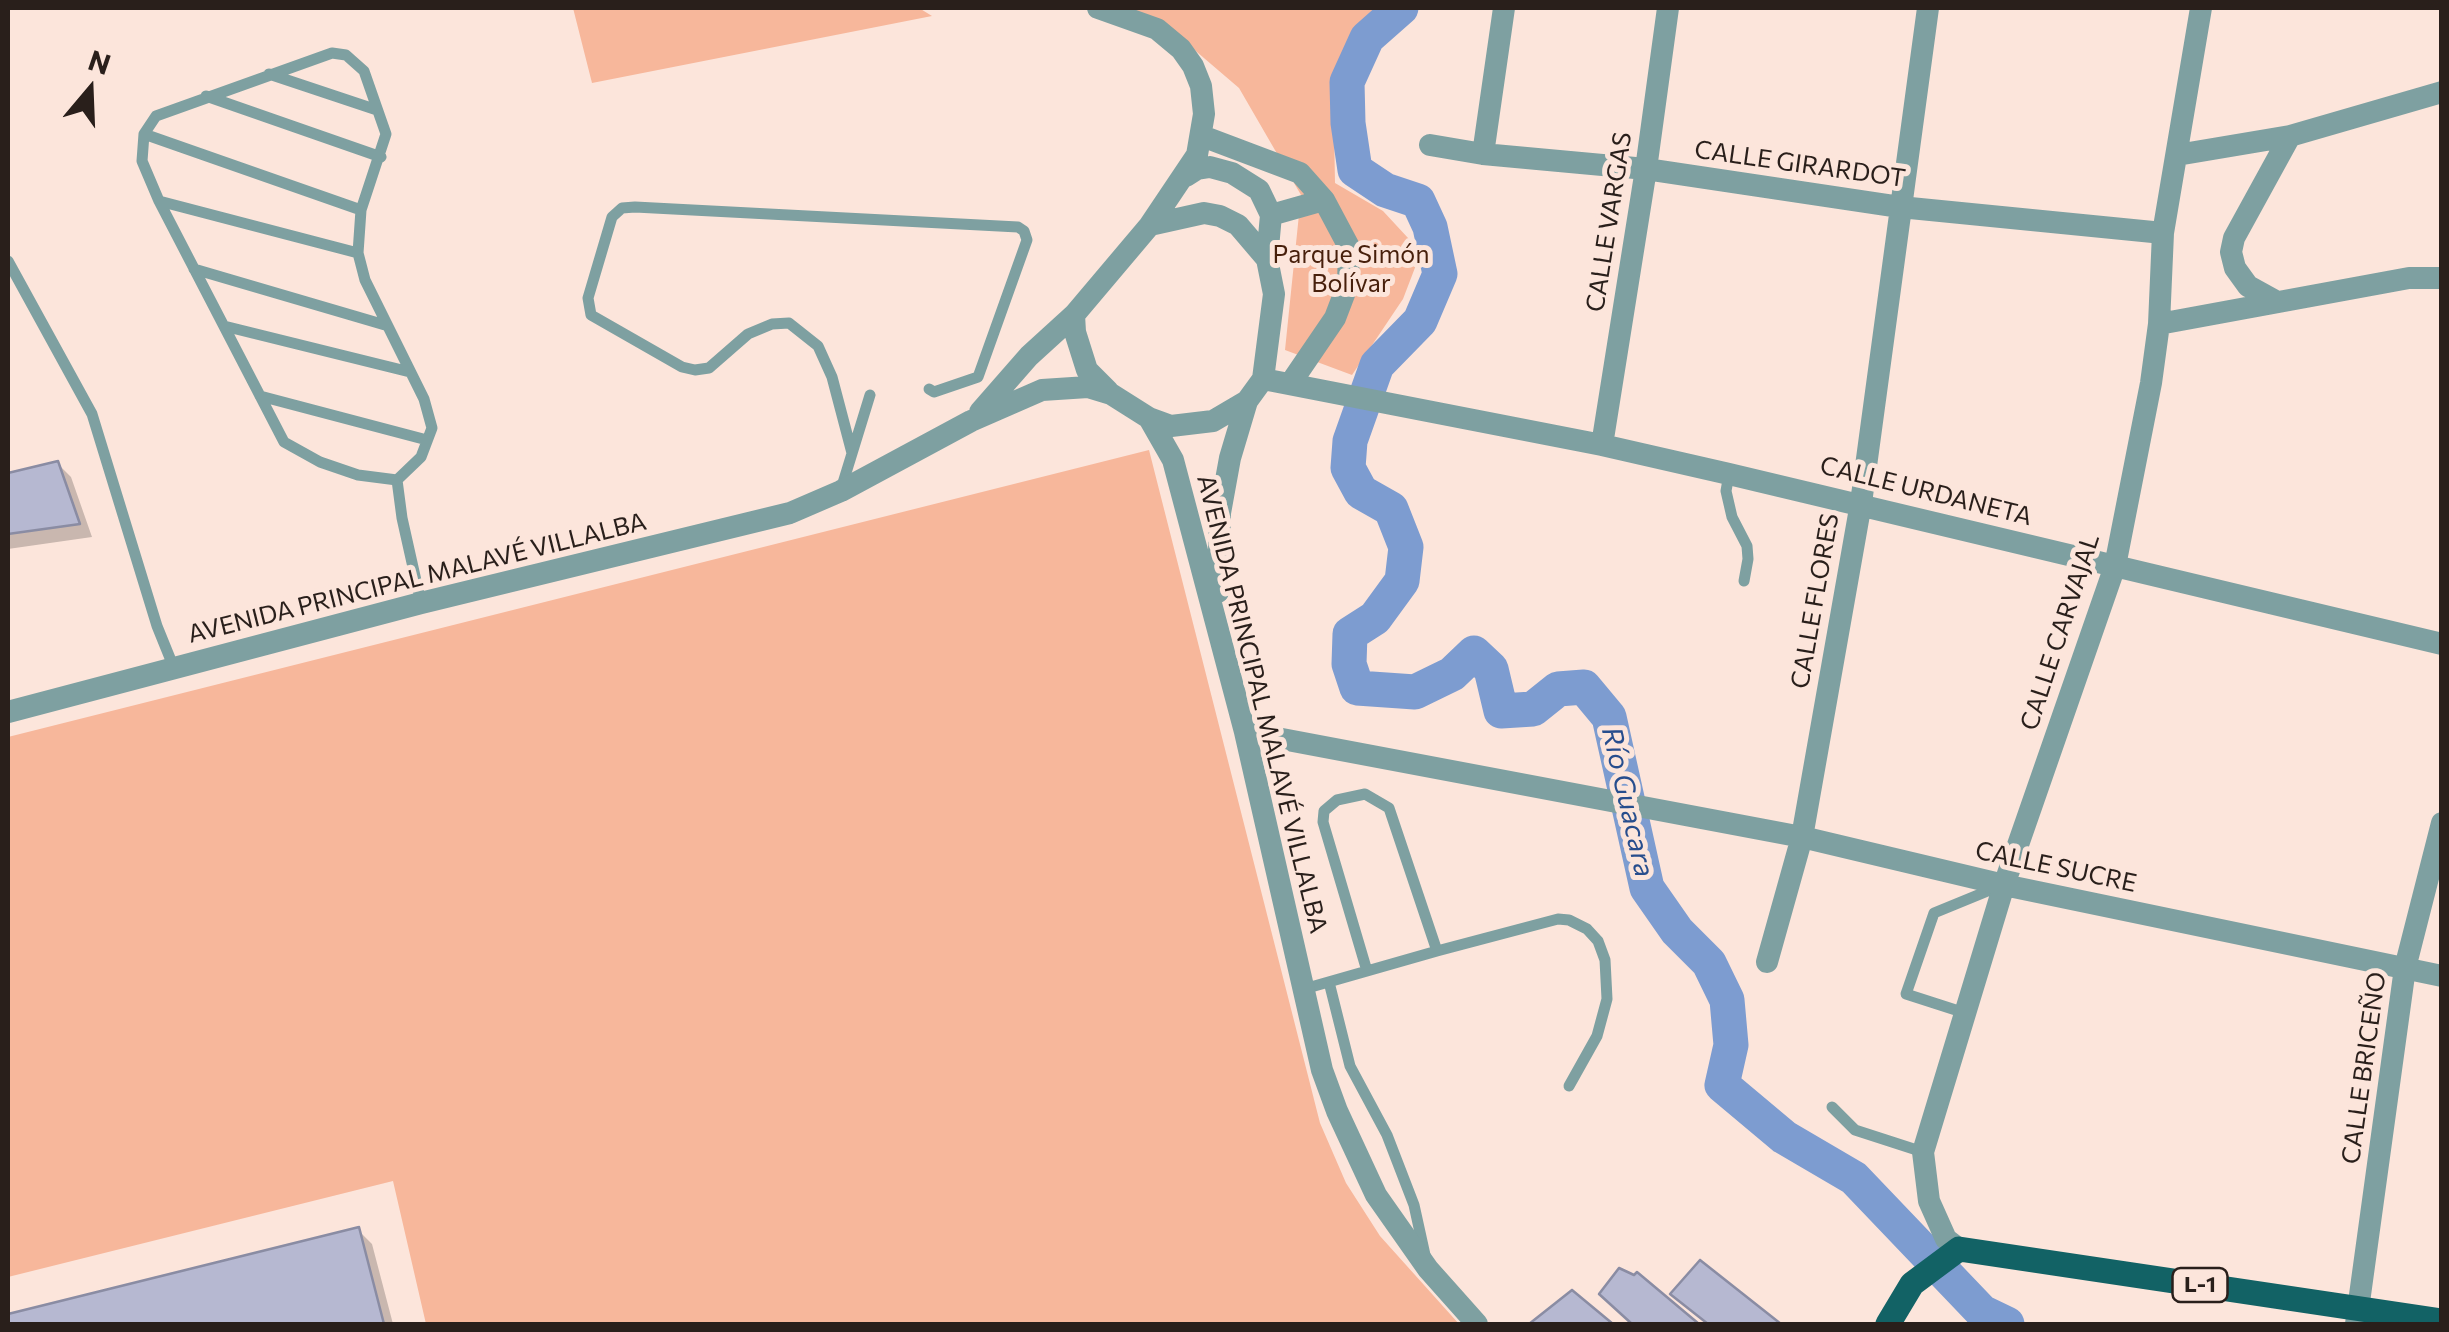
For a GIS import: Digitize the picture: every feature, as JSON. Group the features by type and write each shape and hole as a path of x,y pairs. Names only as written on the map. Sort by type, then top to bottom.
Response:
{"main road":[{"name":"L-1","path":"1953,1254 2358,1317 2442,1321"},
{"path":"1888,1324 1912,1284 1953,1254"}],"street":[{"path":"972,421 1029,356 1074,315 1150,225 1197,155 1202,136 1201,86 1193,66 1181,49 1156,29 1098,8"},
{"path":"1483,154 1504,8"},
{"name":"CALLE VARGAS","path":"1602,445 1668,8"},
{"name":"CALLE FLORES","path":"1767,962 1802,837 1860,503 1928,8"},
{"name":"CALLE CARVAJAL","path":"1953,1254 1929,1201 1923,1152 2004,885 2115,566 2151,383 2159,324 2163,233 2201,8"},
{"path":"2177,155 2290,136 2442,92"},
{"path":"1202,136 1300,173 1324,200 1349,247 1348,284 1335,318 1297,385"},
{"path":"2277,302 2248,286 2235,268 2230,252 2290,136"},
{"name":"CALLE GIRARDOT","path":"1430,145 1483,154 1646,169 1900,207 2163,233"},
{"path":"1149,418 1170,426 1212,422 1247,400 1263,379 1274,294 1267,259 1271,215 1259,190 1232,173 1210,167 1186,176"},
{"path":"1271,215 1324,200"},
{"path":"1150,225 1188,215 1220,216 1238,225 1267,259"},
{"path":"2159,324 2409,278 2442,278"},
{"path":"1074,315 1087,370 1111,394"},
{"name":"CALLE URDANETA","path":"1263,379 1602,445 1860,503 2442,644"},
{"name":"AVENIDA PRINCIPAL MALAVÉ VILLALBA","path":"8,712 421,602 790,513 1042,390 1088,387 1111,394 1149,418 1172,460 1245,732 1322,1070 1354,1152 1376,1195 1428,1270 1476,1324"},
{"path":"1217,620 1220,512 1247,400"},
{"name":"CALLE SUCRE","path":"1245,732 1802,837 2004,885 2442,976"},
{"name":"CALLE BRICEÑO","path":"2358,1317 2404,968 2442,822"}],"lane":[{"path":"332,53 346,55 364,70 386,134 361,210 358,253 364,280 424,399 432,428 421,457 397,480 358,475 320,462 284,442 142,161 144,134 156,116 332,53"},
{"path":"270,74 378,110"},
{"path":"206,96 381,157"},
{"path":"144,134 361,210"},
{"path":"159,201 358,253"},
{"path":"852,452 832,377 818,346 789,322 748,334 709,368 695,370 666,359 591,315 588,298 612,217 622,208 635,207 1018,227 1027,240 978,377 934,392 929,390"},
{"path":"8,261 92,414 157,626 174,668"},
{"path":"194,269 385,325"},
{"path":"224,326 410,372"},
{"path":"841,491 870,395"},
{"path":"260,396 428,440"},
{"path":"1730,474 1726,492 1748,559 1744,581"},
{"path":"397,480 421,602"},
{"path":"1367,971 1323,822 1324,811 1336,800 1351,795 1365,794 1389,808 1436,951"},
{"path":"1965,1013 1906,994 1934,913 2004,885"},
{"path":"1304,989 1558,919 1569,920 1598,941 1605,960 1608,999 1597,1036 1569,1086"},
{"path":"1329,982 1350,1066 1387,1135 1414,1204 1428,1270"},
{"path":"1832,1107 1856,1130 1923,1152"}],"green space":[{"path":"573,8 919,8 932,16 592,83"},
{"name":"Parque Simón Bolívar","path":"1118,8 1375,8 1333,74 1335,183 1383,211 1421,252 1403,299 1352,375 1285,350 1301,195 1239,88 1163,23"},
{"path":"1149,450 1320,1123 1346,1183 1380,1236 1459,1324 426,1324 393,1181 8,1277 8,737"}],"building":[{"path":"58,461 80,524 8,534 8,473"},
{"path":"359,1227 384,1324 8,1324 8,1314"},
{"path":"1700,1260 1781,1324 1708,1324 1670,1294"},
{"path":"1619,1268 1634,1275 1637,1272 1699,1324 1632,1324 1599,1294"},
{"path":"1572,1290 1613,1324 1529,1324"}],"waterway":[{"name":"Río Guacara","path":"1401,8 1367,38 1347,82 1348,123 1355,170 1385,190 1418,201 1430,227 1440,274 1420,321 1377,365 1350,441 1348,468 1361,492 1391,509 1406,547 1402,581 1375,618 1350,634 1349,664 1357,688 1415,692 1452,674 1474,653 1491,669 1501,711 1533,709 1558,689 1584,687 1609,717 1647,888 1677,931 1709,963 1727,1000 1731,1045 1722,1085 1784,1137 1854,1178 1982,1312 2007,1324"}]}
